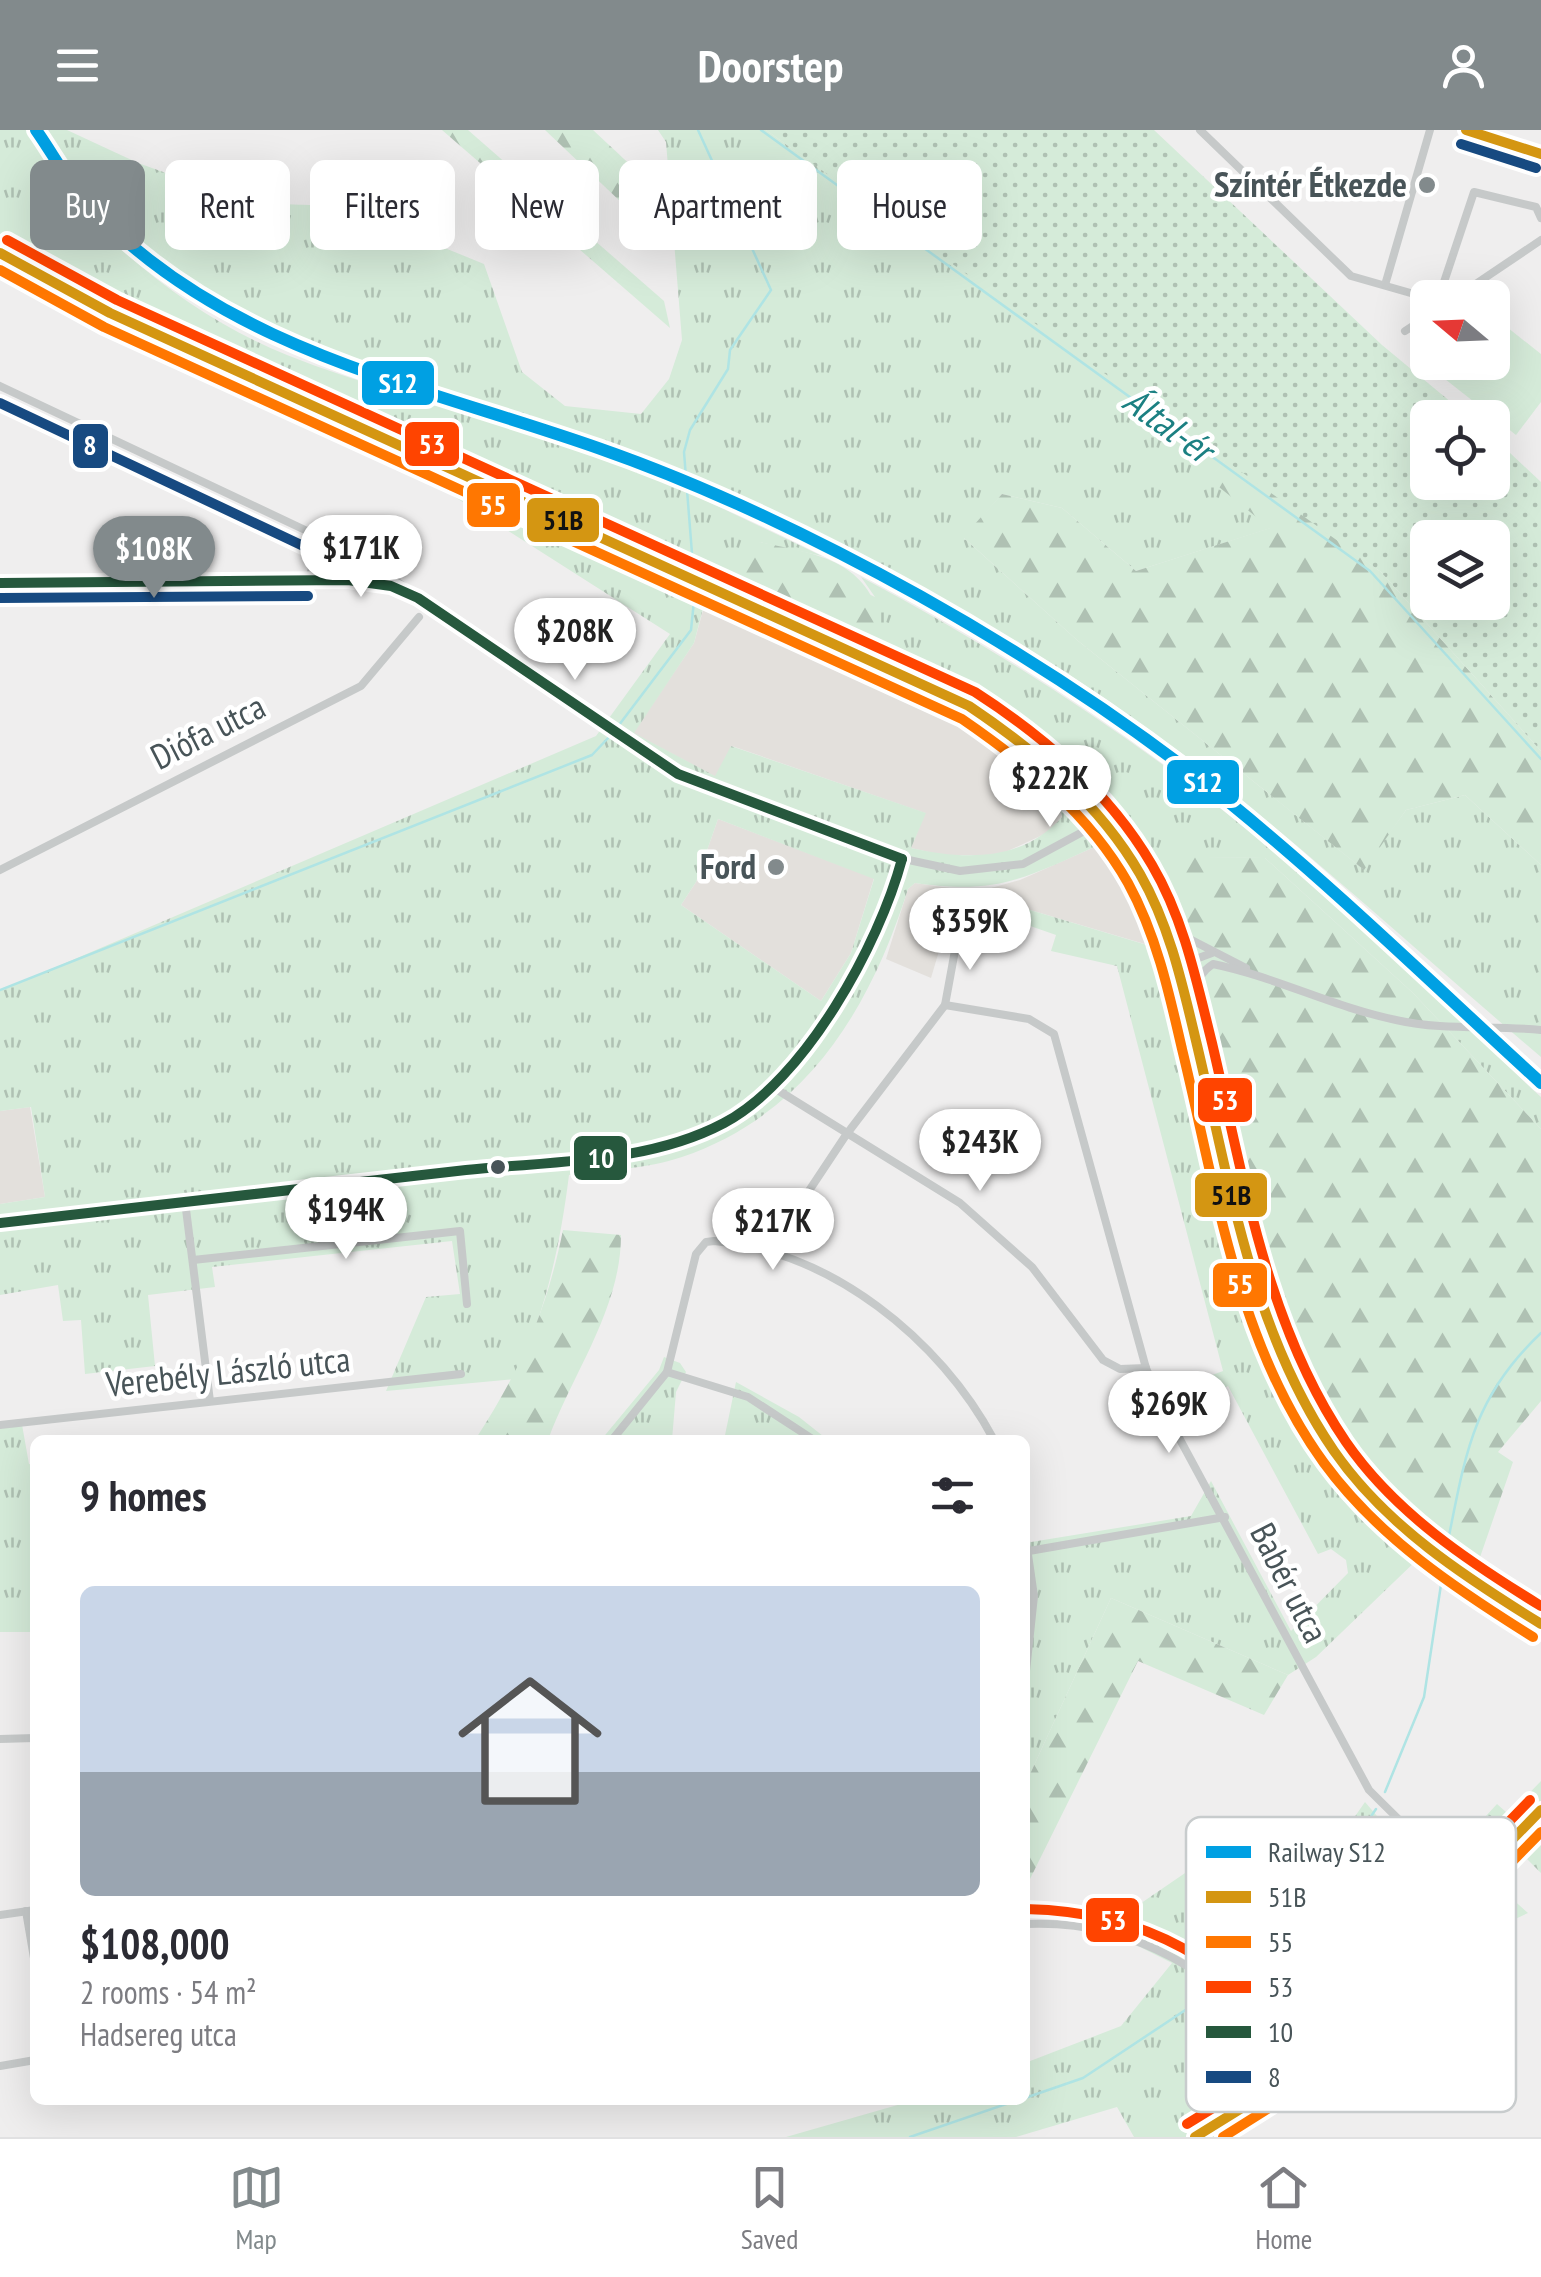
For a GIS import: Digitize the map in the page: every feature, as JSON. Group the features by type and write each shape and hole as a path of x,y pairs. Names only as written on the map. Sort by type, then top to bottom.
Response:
{"main road":[{"path":"0,253 110,313 969,706 1063,778 1102,822 1140,876 1182,969 1205,1076 1271,1323 1314,1421 1363,1488 1420,1545 1541,1624"}],"street":[{"path":"1200,130 1350,276 1410,292"},
{"path":"1385,285 1430,130"},
{"path":"1472,131 1541,154"},
{"path":"1445,280 1474,192 1536,206 1541,218"},
{"path":"1481,280 1541,240"},
{"path":"1405,331 1410,328"},
{"path":"0,386 369,562 678,774 902,859 960,871 1002,870 1042,856 1102,822"},
{"path":"308,581 322,538"},
{"path":"0,583 371,582 418,598"},
{"name":"Diófa utca","path":"0,870 361,686 419,617"},
{"path":"0,1223 661,1144 724,1124 772,1086 858,976 876,943 902,859"},
{"path":"1140,876 1176,932 1254,972 1352,1009 1410,1024 1541,1030"},
{"path":"769,1251 846,1135 945,1004 958,934"},
{"path":"1182,969 1207,952 1226,956"},
{"path":"1182,969 1213,964 1254,972"},
{"path":"1205,1076 1196,983 1200,972 1213,964"},
{"name":"Babér utca","path":"945,1004 1029,1020 1054,1034 1146,1368 1369,1790 1396,1817"},
{"path":"772,1086 846,1135 926,1178 995,1230 1032,1268 1108,1364 1127,1370 1146,1368"},
{"path":"185,1201 210,1401"},
{"path":"193,1260 460,1231 467,1304"},
{"path":"616,1435 668,1372 701,1247 714,1241 769,1251 842,1284 912,1335 954,1380 991,1435"},
{"path":"668,1372 748,1398 806,1435"},
{"name":"Verebély László utca","path":"0,1424 462,1374"},
{"path":"1030,1551 1224,1517"},
{"path":"1030,1562 1034,1607 1030,1639"},
{"path":"0,1739 30,1738"},
{"path":"1516,1835 1541,1810"},
{"path":"0,1914 30,1910"},
{"path":"1030,1924 1090,1927 1122,1934 1186,1963"},
{"path":"0,2066 30,2061"},
{"path":"1195,2137 1235,2112"}],"shaded area":[{"path":"707,596 875,677 939,717 1011,748 1057,791 1062,817 1049,832 999,855 942,855 911,848 925,813 732,746 716,777 633,733 694,643"},
{"path":"718,819 874,878 851,953 821,1001 681,905 696,882"},
{"path":"1099,845 1126,890 1148,945 973,893 1020,880"},
{"path":"915,883 964,890 941,913 944,934 931,978 886,959 908,889"},
{"path":"30,1107 45,1197 0,1204 0,1111"}],"green space":[{"path":"0,130 27,130 46,160 30,160 30,250 123,250 210,316 287,355 355,380 564,443 677,488 678,471 631,452 383,375 303,345 227,307 145,250 145,166 165,173 165,250 290,250 290,204 310,205 310,250 450,250 484,264 522,372 565,406 641,414 669,379 682,340 675,250 817,250 817,166 837,181 837,250 935,250 1227,458 1210,479 1271,528 1136,571 1062,508 1002,494 964,538 1077,640 1363,869 1406,810 1465,795 1541,865 1541,1057 1239,798 1081,683 975,618 809,531 696,478 690,493 822,556 759,542 875,597 861,577 909,603 1048,686 1138,747 1225,812 1345,911 1541,1097 1541,1129 1413,993 1265,858 1150,857 1201,995 1289,1347 1333,1425 1368,1473 1432,1535 1541,1607 1541,1640 1421,1556 1316,1657 1288,1675 1111,1598 1030,1774 1030,1542 1191,1516 1211,1481 1291,1631 1348,1573 1346,1560 1331,1549 1318,1554 1228,1386 1176,1414 1163,1393 1223,1371 1117,966 1051,951 1056,935 970,905 973,893 1147,945 1126,890 1099,845 1010,881 968,887 915,883 908,889 893,933 853,1015 828,1052 765,1114 726,1138 682,1157 640,1167 569,1175 550,1279 515,1379 386,1391 426,1297 460,1294 452,1241 212,1267 215,1287 148,1295 155,1366 85,1374 81,1320 63,1321 58,1285 0,1295 0,1204 45,1197 31,1107 0,1111 0,991 596,736 670,634 447,492 0,279","holes":["706,597 875,676 939,717 1011,748 1057,791 1062,817 1029,843 992,854 952,855 911,848 926,813 731,746 715,776 634,733 694,643","718,819 874,879 851,953 821,1001 681,905 696,882"]},
{"path":"42,130 67,130 132,160 64,160"},
{"path":"442,130 468,130 502,160 477,160"},
{"path":"545,130 593,130 625,160 619,160 619,200 599,181 599,160 577,160"},
{"path":"658,130 766,130 808,160 667,160 666,142"},
{"path":"766,130 1154,130 1410,368 1410,380 1424,380 1448,400 1410,400 1410,500 1510,500 1510,453 1541,482 1541,751 1424,620 1510,620 1510,520 1410,520 1410,604 1381,572 933,250 982,250 982,160 837,160 837,181 817,167 817,160 808,160"},
{"path":"599,244 664,301 670,328 580,250 599,250"},
{"path":"1510,329 1541,354 1541,402 1516,435 1510,430 1510,400 1472,400 1446,380 1510,380"},
{"path":"1227,458 1381,572 1410,604 1410,620 1424,620 1541,751 1541,865 1465,795 1406,810 1364,870 1077,640 963,537 1002,494 1062,508 1136,571 1270,528 1209,479"},
{"path":"760,542 818,556 849,571 873,599 881,619 870,640 730,580 743,548"},
{"path":"1149,856 1265,858 1413,993 1541,1129 1541,1401 1498,1452 1513,1462 1478,1563 1419,1521 1368,1472 1325,1415 1291,1351 1274,1297 1208,1028"},
{"path":"563,1230 621,1235 613,1289 550,1435 478,1435 530,1340 549,1288"},
{"path":"664,1357 680,1363 686,1372 676,1392 672,1435 605,1435 659,1370"},
{"path":"736,1382 799,1417 822,1435 725,1435"},
{"path":"21,1419 30,1464 30,1632 0,1632 0,1422"},
{"path":"1111,1598 1288,1675 1264,1715 1138,1661 1030,1879 1030,1774"},
{"path":"1541,1781 1541,1827 1535,1833 1541,1840 1541,1873 1527,1859 1516,1870 1516,1817 1485,1817 1497,1804 1506,1812 1512,1811"},
{"path":"1365,1802 1378,1817 1355,1817"},
{"path":"1186,1872 1186,2112 1265,2112 1240,2137 1134,2137 1117,2107 1016,2137 786,2137 898,2105 1030,2105 1030,2061 1121,2026 1172,1963 1124,1939 1096,1934"},
{"path":"1516,1902 1528,1913 1516,1919"}],"waterway":[{"path":"693,566 684,452 690,430 728,369 730,350 771,290 698,130"},
{"name":"Által-ér","path":"761,130 1370,571 1541,759"},
{"path":"619,725 691,630 695,591"},
{"path":"0,990 592,755 610,736"},
{"path":"1449,1536 1468,1450 1487,1402 1501,1379 1541,1333"},
{"path":"1385,1792 1424,1697 1442,1578"},
{"path":"1371,1817 1376,1809"},
{"path":"1030,2096 1083,2078 1186,2010"},
{"path":"910,2137 1003,2105"}],"rail line":[{"name":"S12","path":"36,130 81,196 141,254 199,295 261,329 394,382 598,448 722,497 881,575 1040,668 1156,746 1270,836 1541,1083"}],"transit line":[{"name":"51B","path":"1466,130 1541,154"},
{"name":"8","path":"1461,144 1536,168"},
{"name":"53","path":"7,240 117,300 975,692 1074,768 1135,839 1173,907 1201,997 1261,1249 1296,1349 1319,1397 1365,1468 1410,1513 1487,1572 1541,1606"},
{"name":"51B","path":"0,253 110,313 969,706 1042,760 1086,802 1124,848 1160,914 1186,1001 1247,1255 1263,1307 1306,1405 1355,1478 1402,1526 1484,1588 1541,1624"},
{"name":"55","path":"0,270 104,327 962,719 1054,792 1095,834 1112,858 1146,922 1172,1006 1233,1264 1270,1368 1294,1417 1324,1463 1369,1515 1448,1581 1533,1637"},
{"name":"8","path":"0,403 316,552"},
{"name":"10","path":"0,583 348,580 391,586 418,598 678,774 902,859"},
{"name":"8","path":"0,598 308,596"},
{"name":"10","path":"0,1223 631,1154 694,1136 724,1123 754,1103 810,1043 857,969 902,859"},
{"name":"53","path":"1513,1817 1530,1800"},
{"name":"51B","path":"1516,1836 1541,1810"},
{"name":"55","path":"1516,1858 1541,1832"},
{"name":"53","path":"1030,1909 1112,1920 1186,1950"},
{"name":"53","path":"1187,2124 1207,2112"},
{"name":"51B","path":"1195,2137 1235,2112"},
{"name":"55","path":"1223,2137 1263,2112"}],"place":[{"name":"Színtér Étkezde","path":"1427,185"},
{"name":"Ford","path":"776,867"}]}
